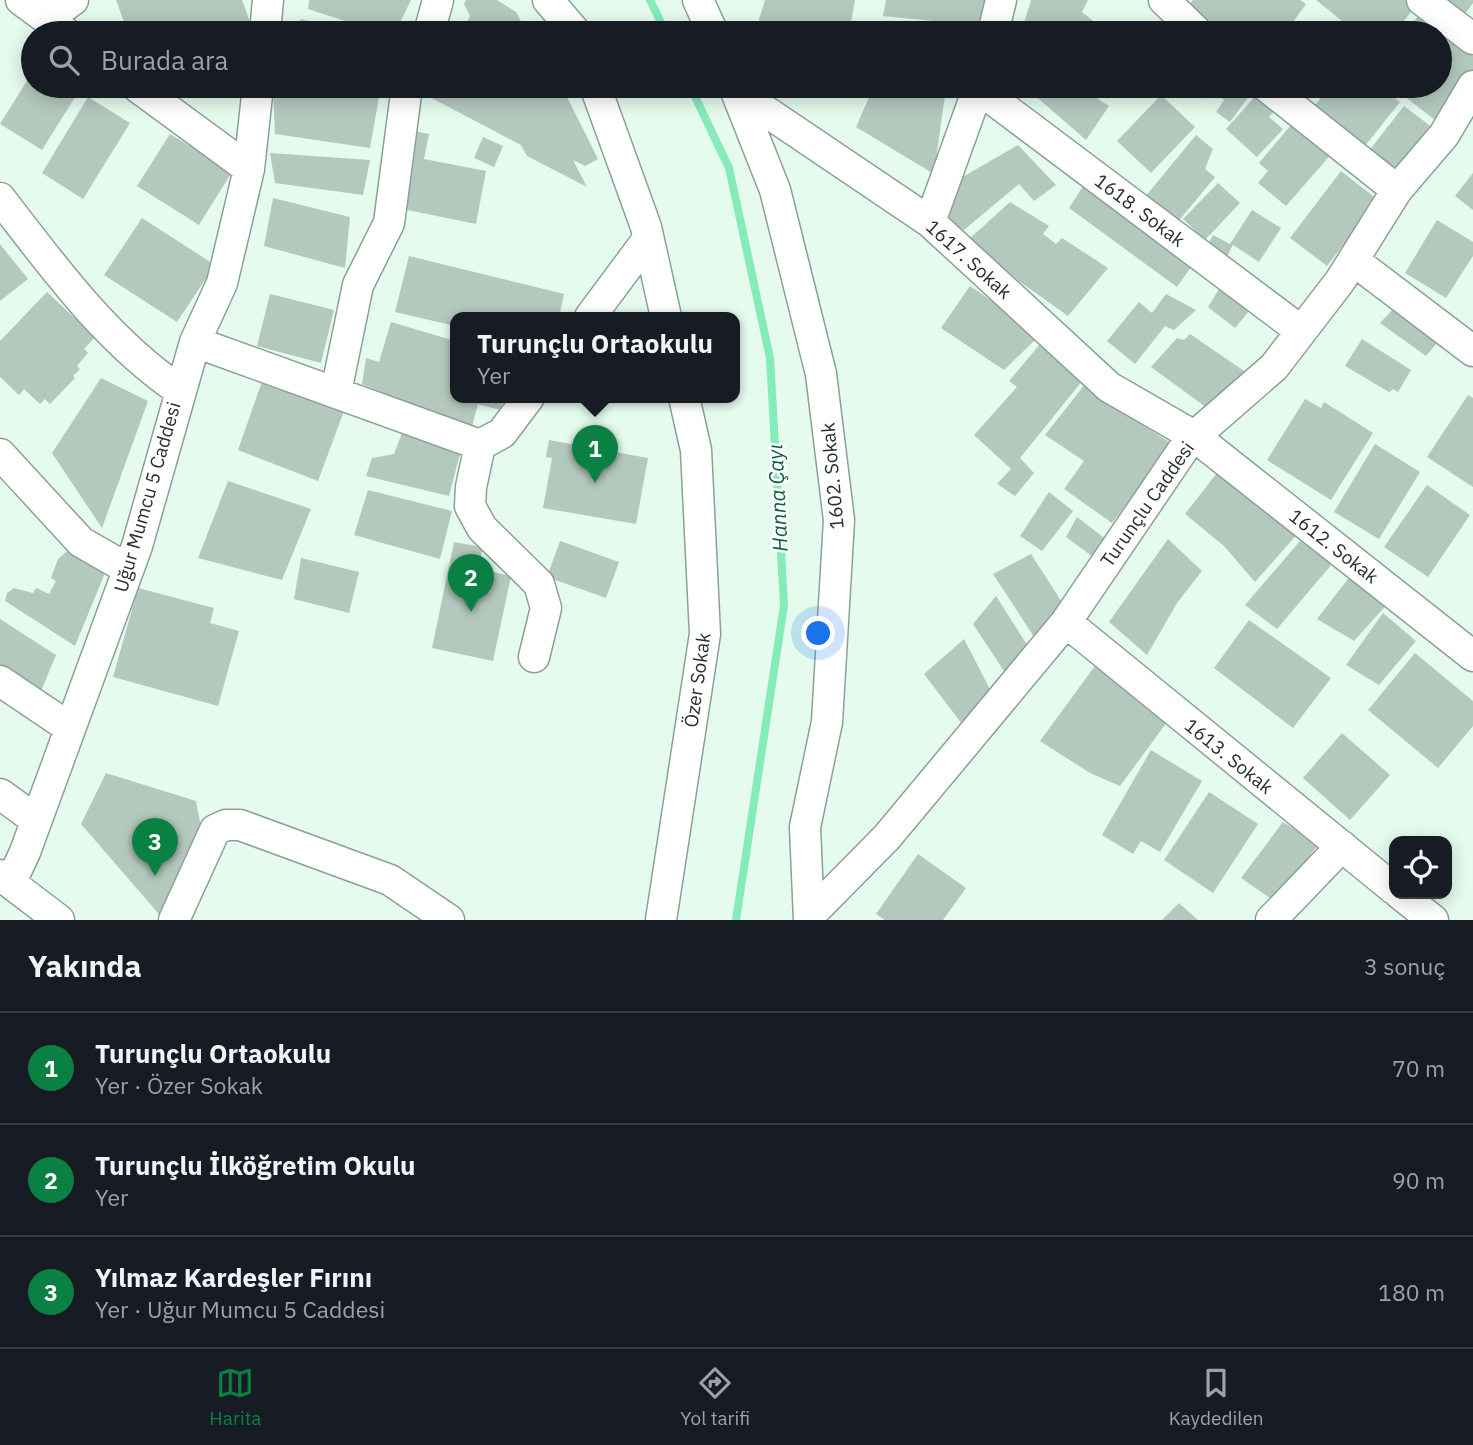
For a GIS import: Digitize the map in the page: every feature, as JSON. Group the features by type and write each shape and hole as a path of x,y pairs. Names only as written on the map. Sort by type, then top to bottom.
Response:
{"street":[{"path":"21,0 49,21"},
{"path":"59,21 73,0"},
{"path":"266,21 268,0"},
{"path":"432,21 438,0"},
{"path":"548,0 566,21"},
{"path":"996,21 1002,0"},
{"path":"1164,0 1186,21"},
{"path":"1422,0 1449,21"},
{"path":"1452,23 1473,39"},
{"name":"Turunçlu Caddesi","path":"810,918 887,837 1066,622 1194,436 1274,367 1353,260 1397,190 1444,135 1473,86"},
{"path":"152,98 249,169"},
{"name":"Uğur Mumcu 5 Caddesi","path":"60,920 6,879 36,821 128,569 179,390 195,342 222,283 249,169 257,98"},
{"path":"335,393 358,285 388,223 405,98"},
{"path":"599,98 648,239 665,312"},
{"name":"1602. Sokak","path":"739,98 775,190 821,374 839,520 828,722 806,827 810,918"},
{"name":"1617. Sokak","path":"750,98 930,222 1109,387 1194,436"},
{"path":"930,222 975,98"},
{"name":"1618. Sokak","path":"994,98 1301,331"},
{"path":"1281,98 1397,190"},
{"path":"0,198 71,290 153,373 179,390"},
{"path":"594,312 648,239"},
{"path":"1353,260 1473,351"},
{"path":"195,342 480,445 502,433 524,403"},
{"name":"Özer Sokak","path":"661,920 705,634 696,450 685,403"},
{"name":"1612. Sokak","path":"1194,436 1473,656"},
{"path":"480,445 470,506 482,528 540,584 546,608 534,657"},
{"path":"0,454 80,542 128,569"},
{"name":"1613. Sokak","path":"1066,622 1389,885"},
{"path":"0,681 69,728"},
{"path":"0,794 36,821"},
{"path":"174,920 215,830 226,825 240,825 390,880 449,920"},
{"path":"1271,920 1342,846"},
{"path":"1407,899 1433,920"}],"building":[{"path":"116,0 242,0 250,21 124,21"},
{"path":"309,0 411,0 401,21 345,21 308,9"},
{"path":"466,0 497,0 516,12 521,21 467,21 470,16 464,4"},
{"path":"765,0 855,0 851,21 759,19"},
{"path":"886,0 990,0 985,21 934,21 883,16"},
{"path":"1031,0 1088,0 1082,12 1093,21 1025,21"},
{"path":"1193,0 1300,0 1306,4 1294,21 1189,21 1181,15"},
{"path":"1316,0 1406,0 1415,7 1404,21 1342,21"},
{"path":"1438,0 1473,0 1473,3 1462,18"},
{"path":"1419,15 1427,21 1414,21"},
{"path":"1452,40 1473,56 1473,71 1435,120 1407,98 1452,98"},
{"path":"21,90 21,98 74,98 42,150 0,124"},
{"path":"87,98 130,123 83,199 42,173"},
{"path":"273,98 379,98 370,148 275,134"},
{"path":"432,98 568,98 598,159 585,166 573,160 587,187 527,156 521,145"},
{"path":"869,98 945,98 934,174 856,127"},
{"path":"1038,98 1097,98 1109,106 1086,140"},
{"path":"1158,98 1164,98 1195,127 1151,173 1117,141"},
{"path":"1222,98 1248,98 1230,122 1216,112 1224,100"},
{"path":"1253,98 1262,98 1275,110 1269,117 1283,129 1257,157 1226,129"},
{"path":"1321,98 1395,98 1400,102 1361,151 1310,112"},
{"path":"1404,106 1437,131 1401,177 1368,152"},
{"path":"1296,119 1334,151 1286,206 1258,183 1268,171 1259,163"},
{"path":"409,130 429,134 424,159 486,171 476,224 393,207"},
{"path":"170,134 232,172 199,225 137,186"},
{"path":"1196,135 1213,149 1205,169 1215,177 1177,223 1145,197"},
{"path":"483,137 503,146 494,167 474,158"},
{"path":"1018,145 1056,185 1034,201 1019,184 964,230 950,222 947,186"},
{"path":"270,153 370,160 363,195 275,183"},
{"path":"1341,171 1378,200 1327,266 1290,238"},
{"path":"1473,173 1473,210 1455,196"},
{"path":"1087,180 1198,257 1177,287 1069,208"},
{"path":"1218,183 1240,203 1205,240 1183,219"},
{"path":"273,198 350,217 345,268 264,246"},
{"path":"1010,202 1049,226 1043,234 1056,244 1062,238 1108,268 1068,316 1002,269 968,240"},
{"path":"1252,210 1281,228 1259,262 1233,245 1224,262 1204,252 1213,235 1230,244"},
{"path":"142,218 215,265 177,322 104,275"},
{"path":"1437,220 1473,242 1473,256 1446,298 1405,273"},
{"path":"0,244 28,279 0,301"},
{"path":"409,256 564,294 560,312 450,312 450,325 395,312"},
{"path":"1224,281 1256,303 1235,328 1208,307"},
{"path":"970,286 1005,310 1036,339 1004,370 941,328"},
{"path":"47,292 95,337 84,349 88,353 77,366 80,369 73,376 75,378 50,404 45,399 40,404 24,389 19,395 0,377 0,341"},
{"path":"270,294 334,310 321,363 257,346"},
{"path":"1166,294 1196,310 1174,330 1165,326 1135,364 1107,341 1139,302 1152,313"},
{"path":"1396,306 1442,337 1426,356 1380,323"},
{"path":"391,322 450,340 450,403 502,403 500,410 478,404 471,430 362,384 366,358 379,362"},
{"path":"1190,334 1250,375 1214,413 1151,367 1177,338 1184,340"},
{"path":"1362,339 1411,370 1398,392 1393,389 1389,392 1345,366"},
{"path":"1041,343 1087,375 1020,458 1034,473 1015,496 997,484 1011,469 974,435 1017,387 1009,381"},
{"path":"266,370 347,403 318,481 238,450"},
{"path":"101,378 148,401 102,528 52,453"},
{"path":"1086,383 1122,412 1174,445 1112,523 1064,489 1084,461 1045,435"},
{"path":"1468,395 1473,398 1473,487 1427,457"},
{"path":"1305,399 1321,408 1324,402 1373,433 1331,500 1267,460"},
{"path":"405,425 462,446 449,496 366,476 372,458 394,454"},
{"path":"549,440 648,458 636,524 543,508 552,458 546,457"},
{"path":"1375,444 1420,472 1379,539 1334,512"},
{"path":"1220,469 1299,532 1255,582 1224,546 1185,514"},
{"path":"228,481 311,509 282,580 198,558"},
{"path":"1427,485 1470,515 1428,577 1384,547"},
{"path":"368,490 452,511 440,559 354,535"},
{"path":"1049,492 1073,511 1042,551 1020,536"},
{"path":"1077,517 1111,543 1100,562 1066,537"},
{"path":"1168,539 1202,571 1177,603 1147,655 1109,622"},
{"path":"560,541 619,562 606,598 547,577"},
{"path":"1300,541 1332,564 1277,629 1245,605"},
{"path":"454,542 483,547 478,569 511,576 493,661 432,648"},
{"path":"75,544 105,573 75,646 5,601 7,593 14,588 33,593 36,588 49,594 56,581 51,578 58,559"},
{"path":"1031,554 1067,610 1036,640 993,574"},
{"path":"301,558 359,572 349,613 294,599"},
{"path":"1351,575 1391,600 1354,641 1317,619"},
{"path":"138,588 214,608 210,623 239,631 218,706 113,677"},
{"path":"996,596 1031,651 1008,677 973,624"},
{"path":"1383,613 1416,641 1379,685 1346,665"},
{"path":"0,619 56,655 39,696 0,672"},
{"path":"1249,620 1331,678 1293,728 1214,668"},
{"path":"964,639 992,693 962,724 924,674"},
{"path":"1415,653 1473,701 1473,726 1438,768 1368,710"},
{"path":"1100,659 1170,718 1120,786 1090,773 1040,741"},
{"path":"1342,733 1390,775 1350,820 1303,778"},
{"path":"1151,750 1202,781 1160,852 1141,841 1133,854 1102,835"},
{"path":"106,773 196,801 202,832 164,920 81,824"},
{"path":"1209,792 1258,824 1213,893 1164,860"},
{"path":"1283,822 1319,844 1274,901 1241,878"},
{"path":"918,854 966,888 943,920 885,920 876,914"},
{"path":"1179,903 1198,920 1162,920"}],"waterway":[{"name":"Hanna Çayı","path":"650,0 660,21"},
{"name":"Hanna Çayı","path":"696,98 729,168 770,358 784,605 736,920"}],"place":[{"name":"Turunçlu Ortaokulu","path":"595,483"},
{"name":"Turunçlu İlköğretim Okulu","path":"471,612"},
{"name":"Yılmaz Kardeşler Fırını","path":"155,876"}]}
